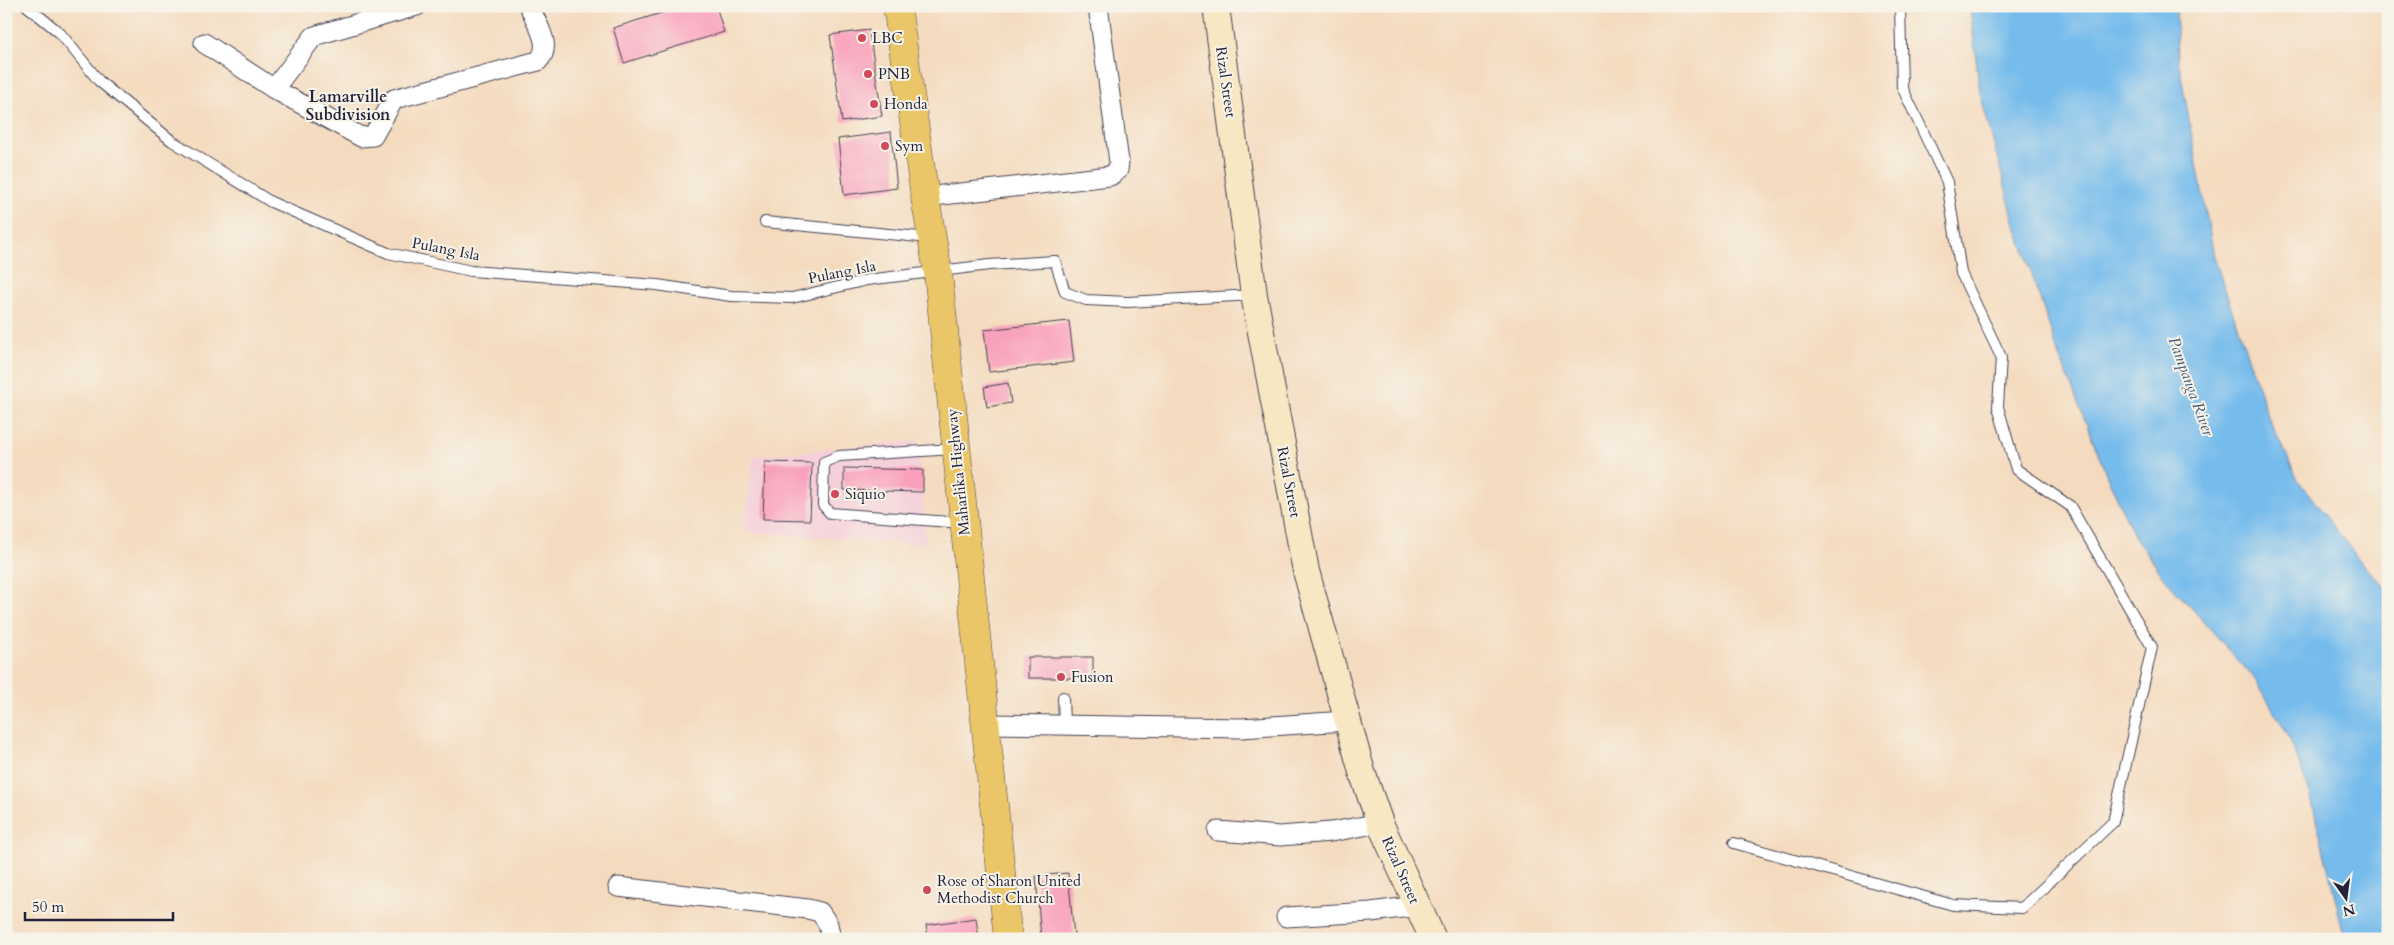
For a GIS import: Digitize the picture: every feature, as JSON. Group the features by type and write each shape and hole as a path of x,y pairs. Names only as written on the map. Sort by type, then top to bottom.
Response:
{"main road":[{"name":"Maharlika Highway","path":"898,6 931,238 938,272 975,642 987,724 1008,939"}],"street":[{"path":"274,89 314,36 417,6"},
{"path":"204,43 274,89 361,137 373,136 394,99 538,61 545,54 547,46 529,6"},
{"path":"925,197 1110,176 1118,170 1119,162 1098,6"},
{"name":"Rizal Street","path":"1216,6 1254,295 1306,571 1346,721 1380,822 1433,939"},
{"path":"987,724 1242,728 1346,721"},
{"path":"1218,831 1280,836 1331,832 1380,822"},
{"path":"618,887 808,909 820,912 828,924 832,939"},
{"path":"1286,916 1371,912 1417,906"}],"lane":[{"name":"Pulang Isla","path":"27,6 60,33 99,81 172,141 271,202 388,252 471,271 657,285 730,296 792,298 867,280 989,265 1055,261 1065,292 1086,300 1128,302 1254,295"},
{"path":"1734,843 1953,905 2022,908 2113,822 2152,647 2070,506 2016,469 1998,407 2001,357 1961,273 1947,182 1902,87 1900,6"},
{"path":"765,222 931,238"},
{"path":"956,449 839,456 824,462 824,505 830,513 964,523"},
{"path":"1063,697 1064,724"}],"shaded area":[{"name":"Siquio","path":"918,441 926,544 744,532 753,456"}],"water":[{"name":"Pampanga River","path":"1970,6 2176,6 2178,59 2214,257 2269,419 2298,480 2364,566 2388,589 2388,776 2380,783 2388,847 2388,939 2345,939 2310,794 2289,736 2254,678 2163,576 2135,537 2109,481 2056,347 2014,220 1980,93"}],"building":[{"path":"684,6 716,6 724,32 624,63 613,28"},
{"path":"869,30 882,116 842,122 830,35"},
{"path":"891,132 897,188 844,195 838,139"},
{"path":"1069,321 1074,362 989,372 984,330"},
{"path":"1008,383 1011,403 987,407 984,387"},
{"path":"765,462 812,463 810,520 763,519"},
{"path":"844,468 923,470 923,492 844,490"},
{"path":"1028,657 1093,657 1093,678 1028,678"},
{"path":"1068,873 1074,936 1041,939 1036,876"},
{"path":"976,918 979,939 928,939 926,925"}],"place":[{"name":"LBC","path":"862,38"},
{"name":"PNB","path":"868,74"},
{"name":"Honda","path":"874,104"},
{"name":"Sym","path":"885,146"},
{"name":"Siquio","path":"835,494"},
{"name":"Fusion","path":"1061,677"},
{"name":"Rose of Sharon United Methodist Church","path":"927,890"}],"district":[{"name":"Lamarville Subdivision","path":"348,105"}]}
